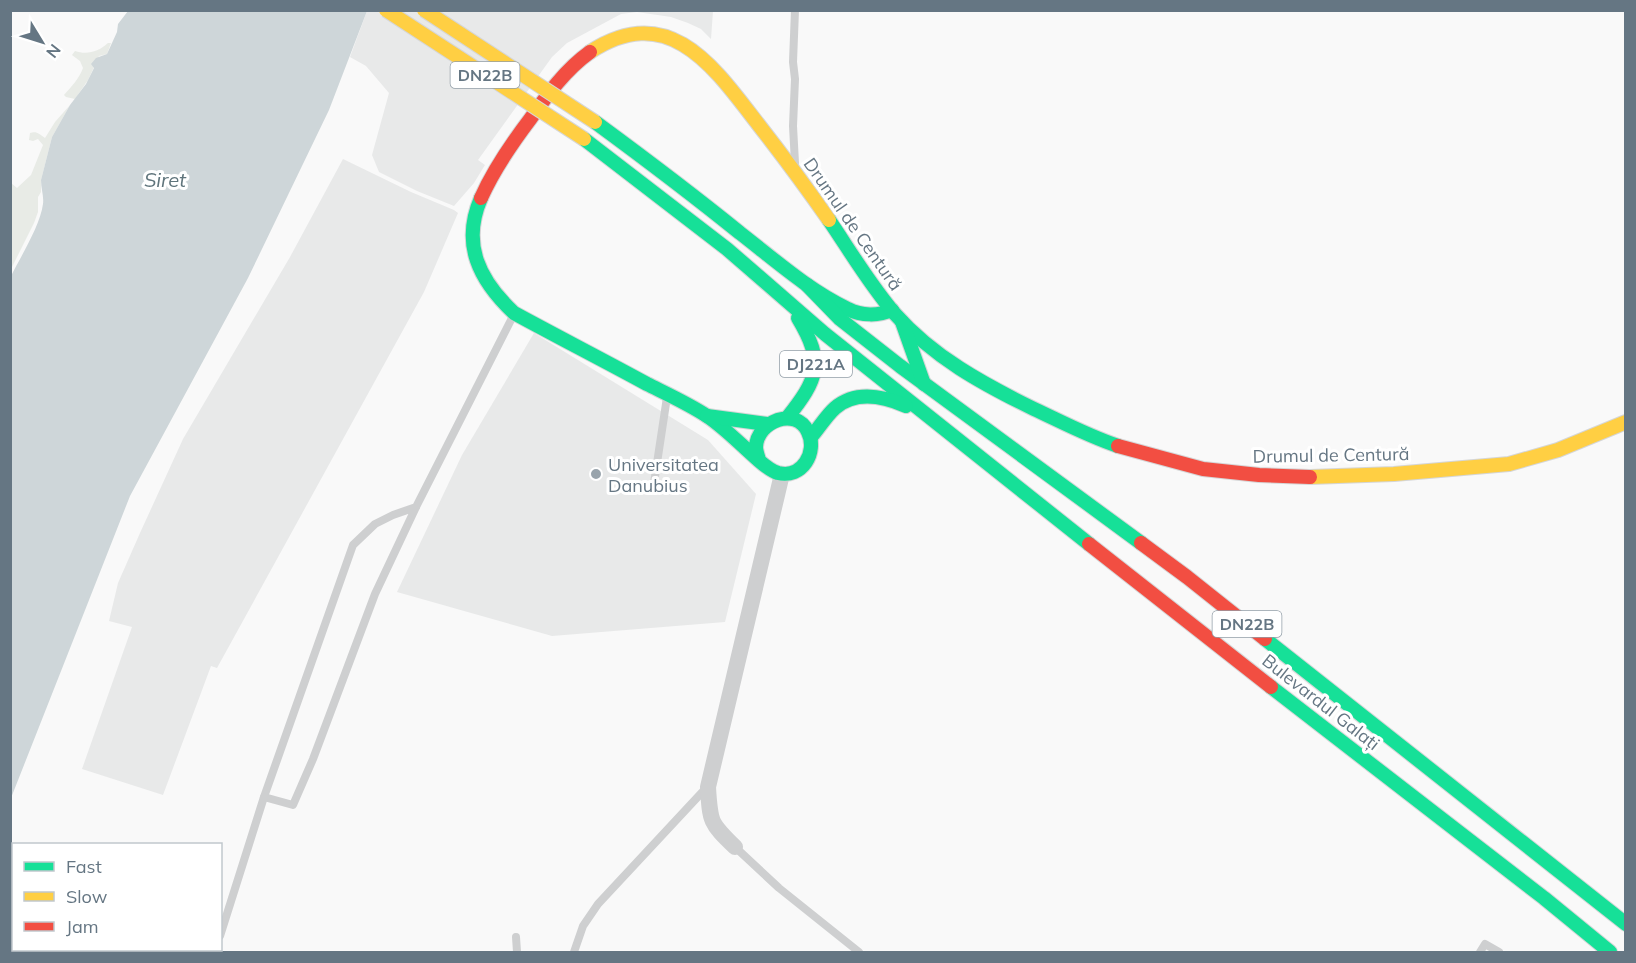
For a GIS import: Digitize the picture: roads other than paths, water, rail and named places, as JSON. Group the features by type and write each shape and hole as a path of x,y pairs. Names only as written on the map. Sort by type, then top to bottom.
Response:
{"main road":[{"name":"DN22B","path":"386,10 584,139 730,251 791,307"},
{"name":"DN22B","path":"424,10 596,122 665,173 807,285"},
{"name":"Drumul de Centură","path":"782,474 772,472 765,467 708,416 514,313 496,294 476,258 472,236 477,211 501,162 554,86 571,66 605,42 638,33 655,34 684,44 698,53 735,93 796,173 902,322 928,346 955,365 1004,394 1095,438 1197,468 1251,475 1301,477 1391,475 1514,463 1558,450 1626,422"},
{"path":"807,285 849,310 862,314 884,315 892,310"},
{"name":"Bulevardul Galați","path":"807,285 840,319 900,366 1187,577 1553,886 1610,952"},
{"name":"Bulevardul Galați","path":"791,307 1163,603 1553,886 1626,924"},
{"name":"DJ221A","path":"787,418 812,383 816,367 814,350 807,331 791,307"},
{"path":"902,322 924,384"},
{"name":"DJ221A","path":"782,474 793,473 802,468 809,459 812,448 811,437 836,407 851,399 870,395 896,402 931,418"},
{"name":"Drumul de Centură","path":"708,416 767,424 776,419 787,418"},
{"path":"787,418 797,421 806,428 811,437"},
{"path":"759,460 756,447 759,434 767,424"}],"street":[{"path":"735,848 716,829 710,814 708,787 782,474"}],"lane":[{"path":"795,10 793,126 796,173"},
{"path":"264,797 293,805 313,759 375,594 416,507 514,313"},
{"path":"654,483 667,394"},
{"path":"222,930 264,797 353,545 375,524 416,507"},
{"path":"574,952 583,926 598,904 708,787"},
{"path":"735,848 779,888 859,952"},
{"path":"516,938 517,952"},
{"path":"1480,952 1485,944 1499,952"}],"water":[{"name":"Siret","path":"128,11 367,11 329,110 248,278 130,496 11,798 11,276 41,213 43,201 41,180 52,137 70,105 86,84 94,68 91,64 96,58 107,54 117,32 118,24"}],"place":[{"name":"Universitatea Danubius","path":"596,474"}]}
